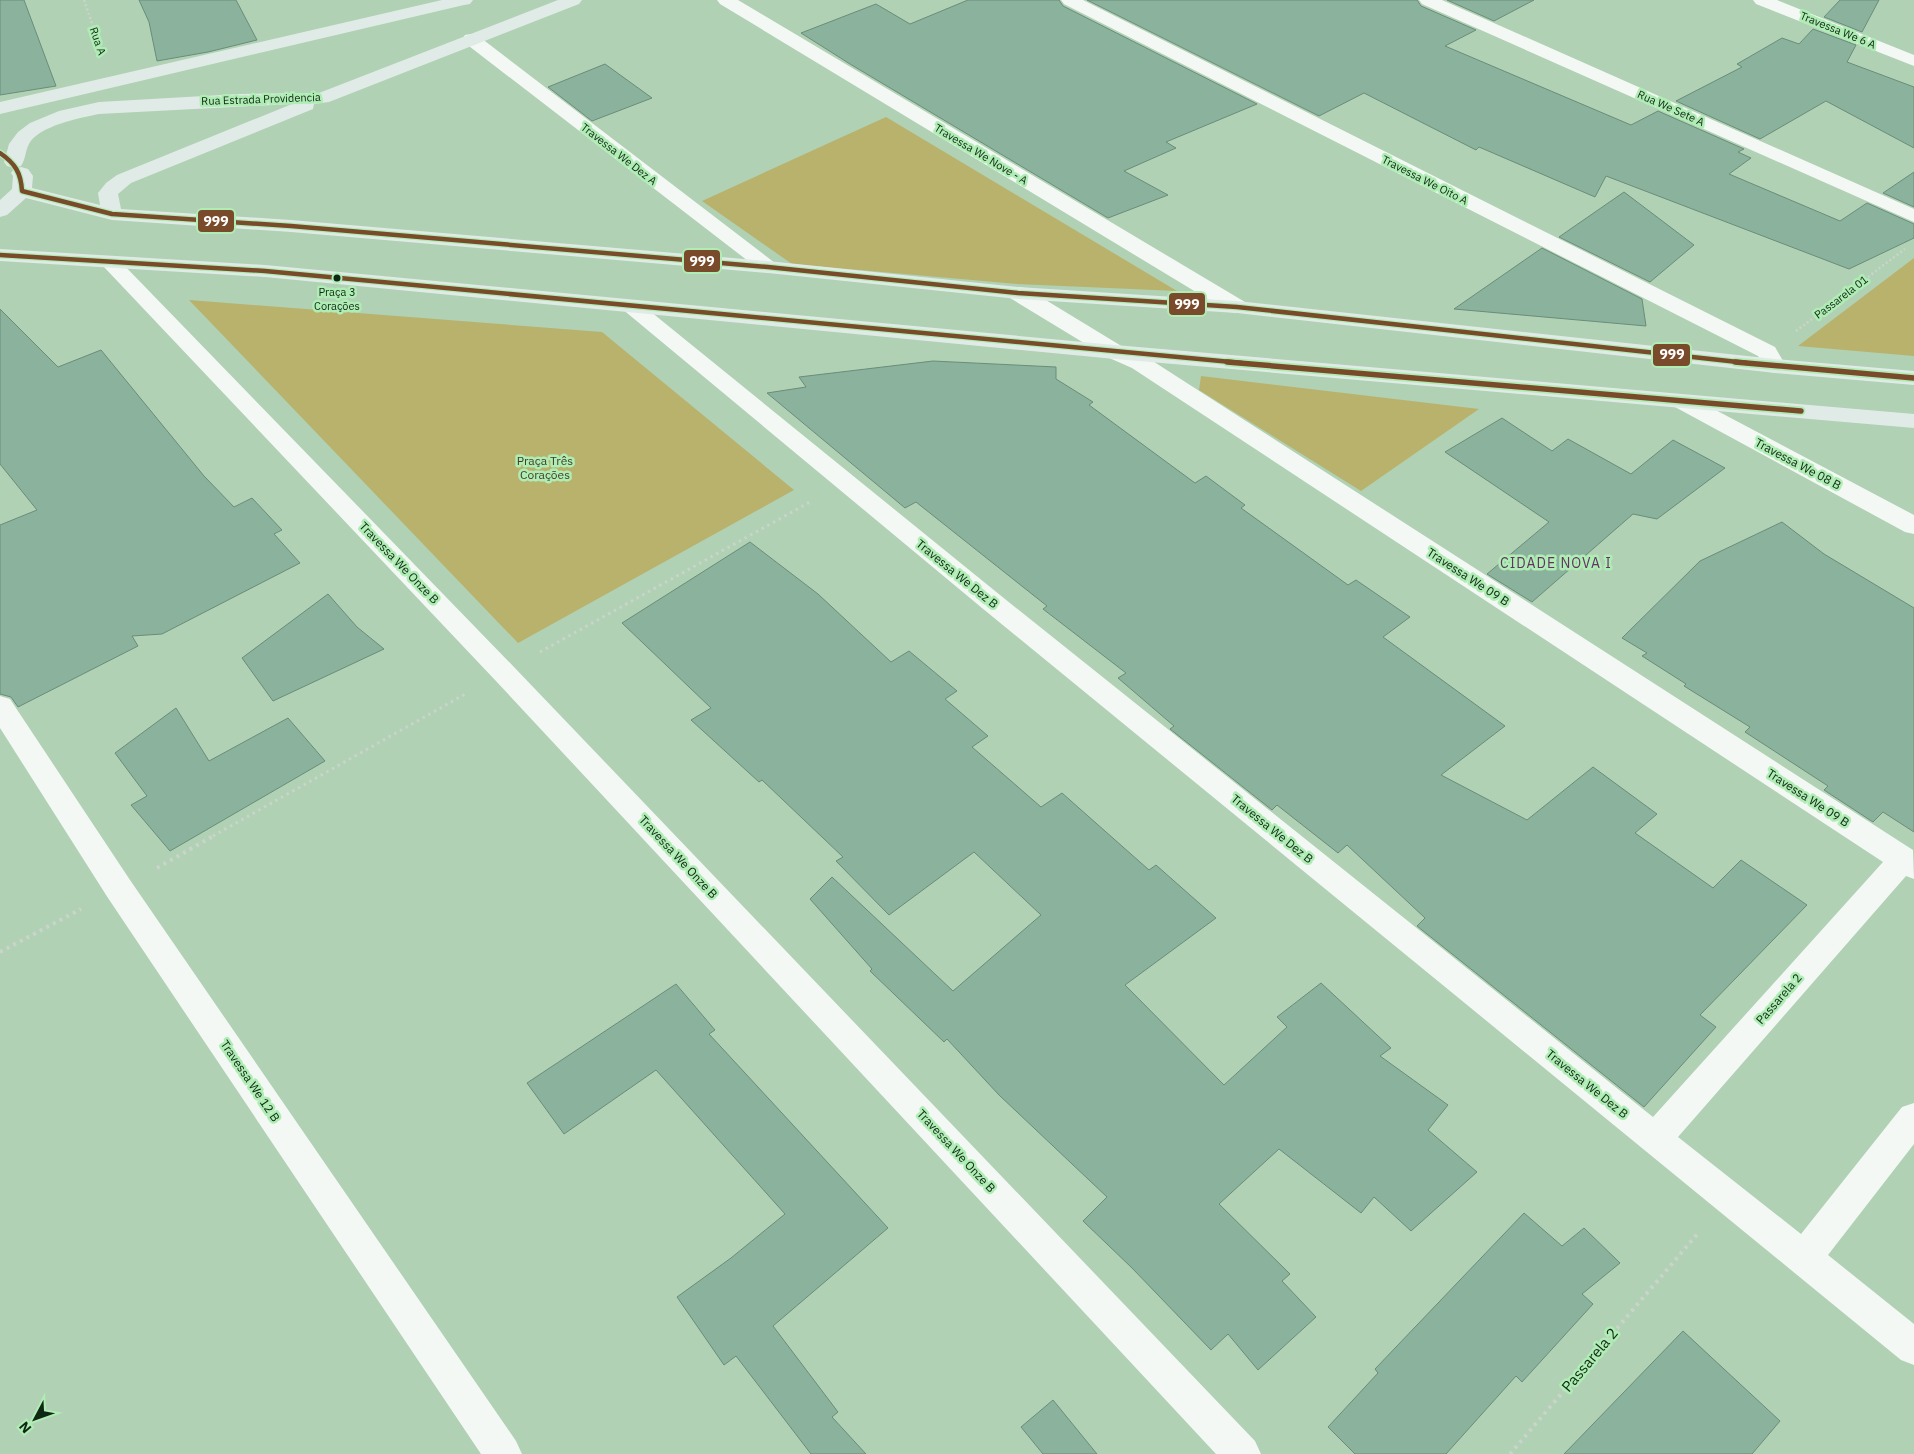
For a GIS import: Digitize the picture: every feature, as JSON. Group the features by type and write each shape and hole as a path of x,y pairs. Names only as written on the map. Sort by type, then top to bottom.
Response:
{"main road":[{"path":"3,107 464,0"},
{"name":"Rua Estrada Providencia","path":"7,158 25,136 51,120 81,110 148,105 322,98 574,0"},
{"path":"112,214 108,194 113,187 124,179 322,98"},
{"path":"0,211 22,191 23,176 7,158"},
{"path":"22,191 112,214 291,226 768,267 1018,293 1237,307 1771,359 1914,378"},
{"path":"0,255 265,272 1115,352 1914,421"}],"street":[{"name":"Travessa We Nove - A","path":"726,0 1237,307"},
{"name":"Travessa We Oito A","path":"1070,0 1771,359"},
{"name":"Rua We Sete A","path":"1428,0 1914,216"},
{"name":"Travessa We 6 A","path":"1762,0 1914,61"},
{"name":"Travessa We Dez A","path":"471,39 768,267"},
{"name":"Travessa We Onze B","path":"111,263 504,673 1242,1454"},
{"name":"Travessa We 09 B","path":"1018,293 1115,352 1140,364 1908,863"},
{"name":"Travessa We Dez B","path":"632,308 844,483 1728,1198 1805,1257 1914,1347"},
{"name":"Travessa We 08 B","path":"1683,402 1914,526"},
{"name":"Travessa We 12 B","path":"0,706 120,889 503,1454"},
{"name":"Passarela 2","path":"1655,1139 1908,863"},
{"path":"1805,1257 1914,1118"}],"path":[{"name":"Rua A","path":"84,0 112,82"},
{"name":"Passarela 01","path":"1771,359 1906,248"},
{"path":"0,952 120,889 844,483"},
{"name":"Passarela 2","path":"1510,1454 1728,1198"}],"green space":[{"path":"886,117 1177,291 1017,284 792,264 702,201"},
{"path":"1914,258 1914,356 1798,346"},
{"name":"Praça Três Corações","path":"189,300 602,332 794,490 518,643"},
{"path":"1201,376 1479,409 1361,491 1199,390"}],"building":[{"path":"0,0 24,0 56,86 0,95"},
{"path":"139,0 236,0 257,40 208,52 157,61 149,22"},
{"path":"968,0 1059,0 1063,6 1257,104 1166,142 1176,148 1124,171 1168,195 1108,218 801,33 876,4 910,24"},
{"path":"1087,0 1417,0 1421,6 1476,30 1445,46 1631,125 1658,111 1744,149 1738,152 1751,158 1729,174 1840,221 1867,203 1914,224 1914,238 1849,269 1606,176 1595,197 1479,147 1476,150 1364,93 1319,116"},
{"path":"1447,0 1534,0 1494,21"},
{"path":"1840,0 1879,0 1862,32 1824,17"},
{"path":"1813,29 1856,45 1847,62 1914,87 1914,148 1826,101 1760,139 1676,101 1742,67 1737,64 1782,38 1799,44"},
{"path":"605,64 652,98 592,121 548,87"},
{"path":"1914,172 1914,207 1883,193"},
{"path":"1624,192 1694,245 1650,282 1559,237"},
{"path":"1542,248 1642,299 1646,326 1454,309"},
{"path":"0,309 58,367 101,350 204,476 234,507 252,498 282,530 274,534 300,563 162,634 132,636 138,646 18,707 11,697 0,694 0,525 37,510 0,464"},
{"path":"933,361 1056,367 1056,379 1093,402 1089,405 1195,483 1206,476 1245,505 1241,508 1348,585 1356,580 1410,617 1383,637 1505,726 1441,775 1527,820 1593,767 1657,814 1635,833 1713,888 1741,860 1807,905 1700,1015 1716,1027 1644,1107 1417,926 1425,918 1347,845 1338,853 1277,805 1272,810 1170,729 1174,726 1118,678 1126,673 1043,609 1047,606 916,502 905,508 767,393 806,387 799,377"},
{"path":"1502,418 1552,451 1568,439 1631,474 1673,440 1725,468 1657,519 1633,514 1532,602 1487,574 1549,522 1445,452"},
{"path":"1782,522 1824,554 1914,608 1914,832 1883,812 1873,822 1824,790 1828,786 1745,732 1750,727 1684,686 1686,684 1642,656 1647,653 1622,638 1700,561"},
{"path":"750,542 818,594 891,662 909,651 957,691 945,699 988,736 972,747 1041,807 1062,793 1149,870 1156,865 1216,918 1125,985 1224,1085 1287,1027 1277,1017 1321,983 1391,1048 1380,1056 1448,1105 1428,1130 1477,1172 1411,1231 1374,1197 1361,1213 1279,1149 1219,1204 1290,1274 1282,1281 1316,1317 1258,1370 1228,1334 1211,1350 1132,1268 1083,1221 1107,1197 999,1095 947,1039 944,1042 870,971 872,969 810,899 832,877 953,991 1041,915 974,852 889,915 836,861 843,857 762,780 759,782 691,720 711,708 622,623"},
{"path":"328,594 357,627 384,649 273,701 242,658"},
{"path":"176,708 209,761 288,718 325,761 170,851 131,805 147,796 115,753"},
{"path":"676,984 715,1030 709,1034 888,1228 773,1326 838,1412 832,1417 866,1454 811,1454 736,1356 724,1365 677,1297 731,1258 785,1214 656,1070 564,1134 527,1083"},
{"path":"1524,1213 1562,1246 1584,1228 1620,1263 1582,1294 1593,1304 1522,1382 1516,1376 1446,1454 1355,1454 1328,1427 1378,1373 1375,1369"},
{"path":"1683,1331 1780,1421 1752,1454 1564,1454"},
{"path":"1053,1400 1097,1454 1043,1454 1021,1427"}],"transit line":[{"name":"999","path":"0,153 10,160 17,169 21,178 22,191 112,214 291,226 768,267 1018,293 1237,307 1775,366 1914,378"},
{"name":"999","path":"0,255 265,271 1115,352 1801,411"}],"place":[{"name":"Praça 3 Corações","path":"337,278"}],"district":[{"name":"CIDADE NOVA I","path":"1556,563"}]}
